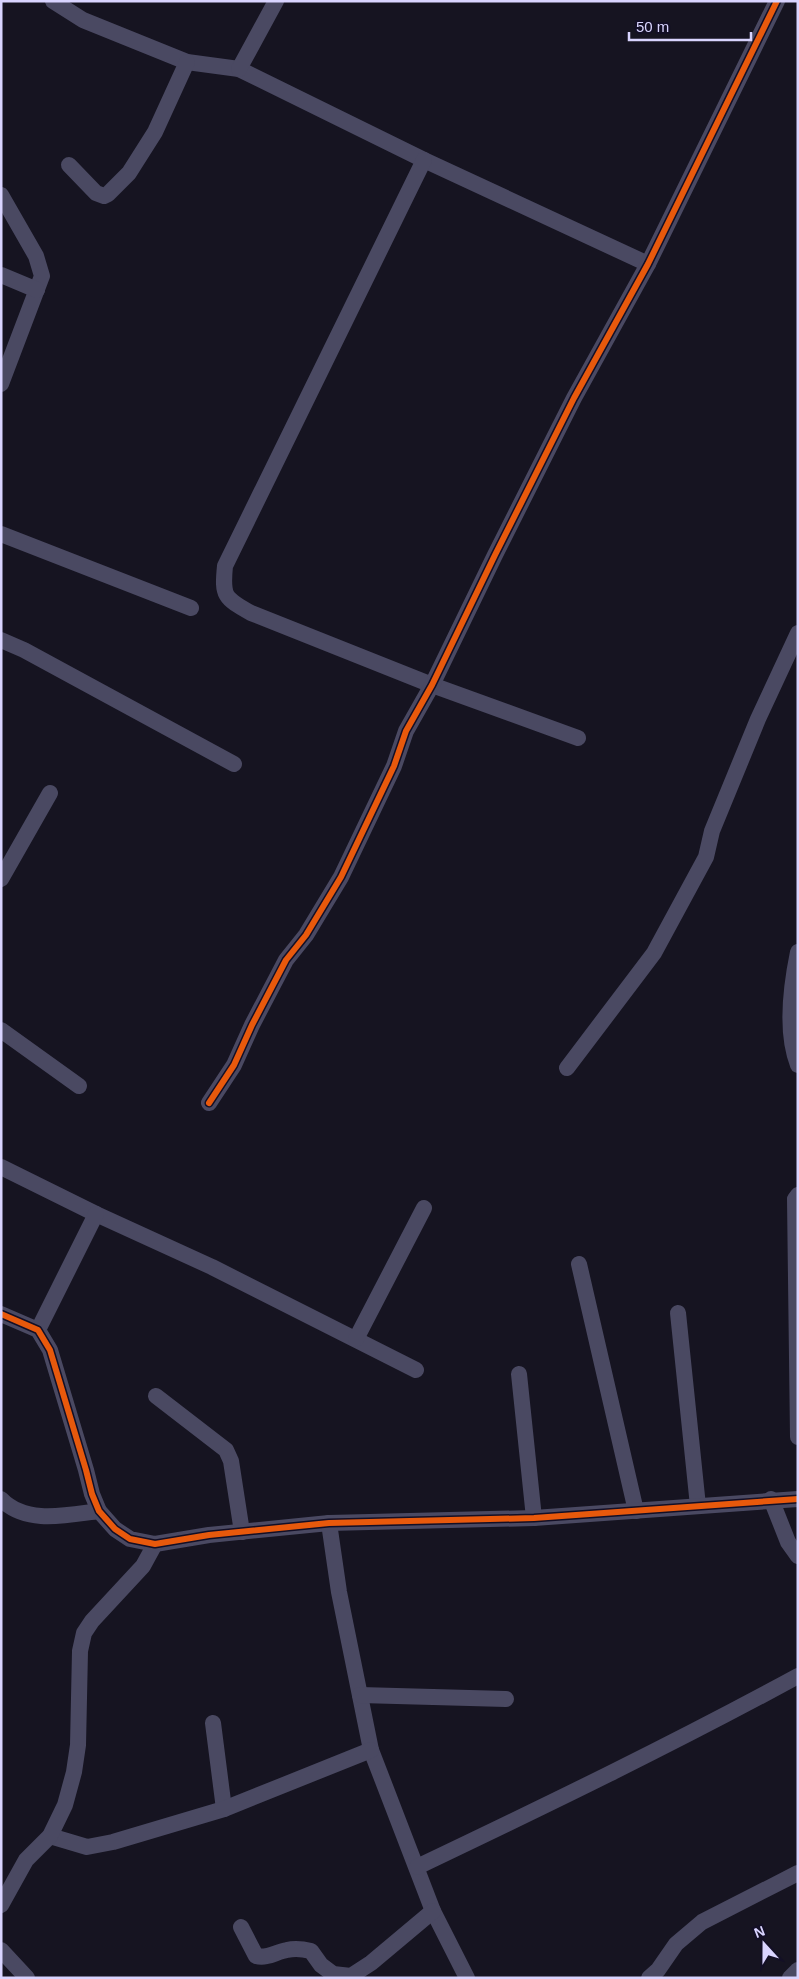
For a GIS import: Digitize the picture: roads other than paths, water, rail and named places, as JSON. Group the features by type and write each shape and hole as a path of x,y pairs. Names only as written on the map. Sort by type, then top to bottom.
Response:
{"street":[{"path":"53,1 83,20 187,62 239,69 424,160 648,264"},
{"path":"239,69 276,1"},
{"path":"209,1103 234,1065 252,1025 286,960 306,935 341,877 394,766 406,731 432,685 570,406 648,264 777,1"},
{"path":"69,165 96,193 104,196 108,194 129,174 155,132 187,62"},
{"path":"424,160 225,566 222,588 231,602 250,613 432,685 578,738"},
{"path":"1,195 36,256 42,276 1,384"},
{"path":"1,275 37,290"},
{"path":"1,534 192,608"},
{"path":"567,1068 654,953 706,857 712,831 758,719 798,633"},
{"path":"1,640 24,650 234,764"},
{"path":"1,879 50,793"},
{"path":"798,952 794,971 790,1038 798,1065"},
{"path":"1,1030 79,1086"},
{"path":"1,1167 212,1268 416,1370"},
{"path":"798,1195 795,1199 798,1437"},
{"path":"356,1339 424,1208"},
{"path":"38,1330 96,1214"},
{"path":"579,1264 636,1511"},
{"path":"1,1314 38,1330 50,1350 92,1494 99,1511 115,1528 130,1539 155,1544 329,1523 534,1518 771,1499 798,1499"},
{"path":"678,1314 698,1506"},
{"path":"519,1374 534,1518"},
{"path":"156,1396 226,1450 231,1461 242,1532"},
{"path":"1,1499 12,1508 31,1514 52,1517 99,1511"},
{"path":"771,1499 788,1542 798,1556"},
{"path":"329,1523 339,1592 371,1750 434,1911 467,1978"},
{"path":"1,1905 26,1860 50,1836 66,1805 78,1745 80,1651 84,1633 92,1621 143,1566 155,1544"},
{"path":"417,1867 563,1798 716,1721 798,1676"},
{"path":"360,1695 506,1699"},
{"path":"213,1723 224,1808"},
{"path":"50,1836 87,1847 113,1842 224,1808 371,1750"},
{"path":"649,1978 658,1970 676,1944 702,1922 798,1873"},
{"path":"241,1927 256,1956 263,1958 288,1950 301,1949 311,1951 321,1965 333,1974 351,1976 371,1963 434,1911"},
{"path":"1,1950 26,1978"},
{"path":"790,1978 798,1970"}]}
